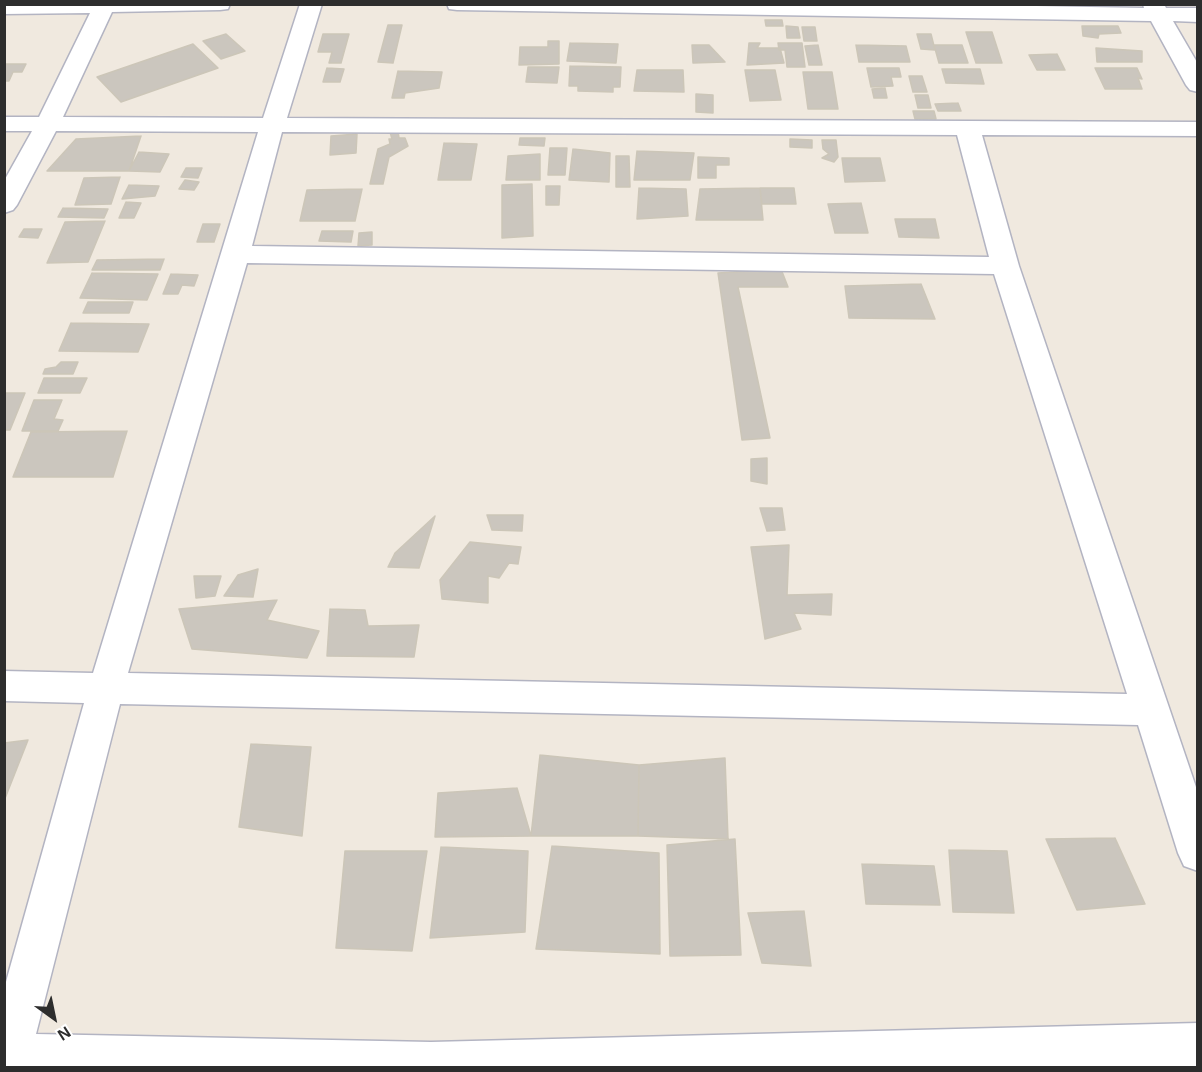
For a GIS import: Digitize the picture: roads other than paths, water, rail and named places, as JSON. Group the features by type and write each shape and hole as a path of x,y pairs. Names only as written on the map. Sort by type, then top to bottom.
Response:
{"street":[{"path":"4,8 104,8 220,4"},
{"path":"310,4 106,688 6,1059 431,1066 1197,1045"},
{"path":"457,4 1155,10 1197,15"},
{"path":"4,205 48,124 104,8"},
{"path":"1155,10 1197,85"},
{"path":"4,124 1197,129"},
{"path":"968,129 1005,266 1197,853"},
{"path":"236,254 1005,266"},
{"path":"4,686 1151,710"}]}
